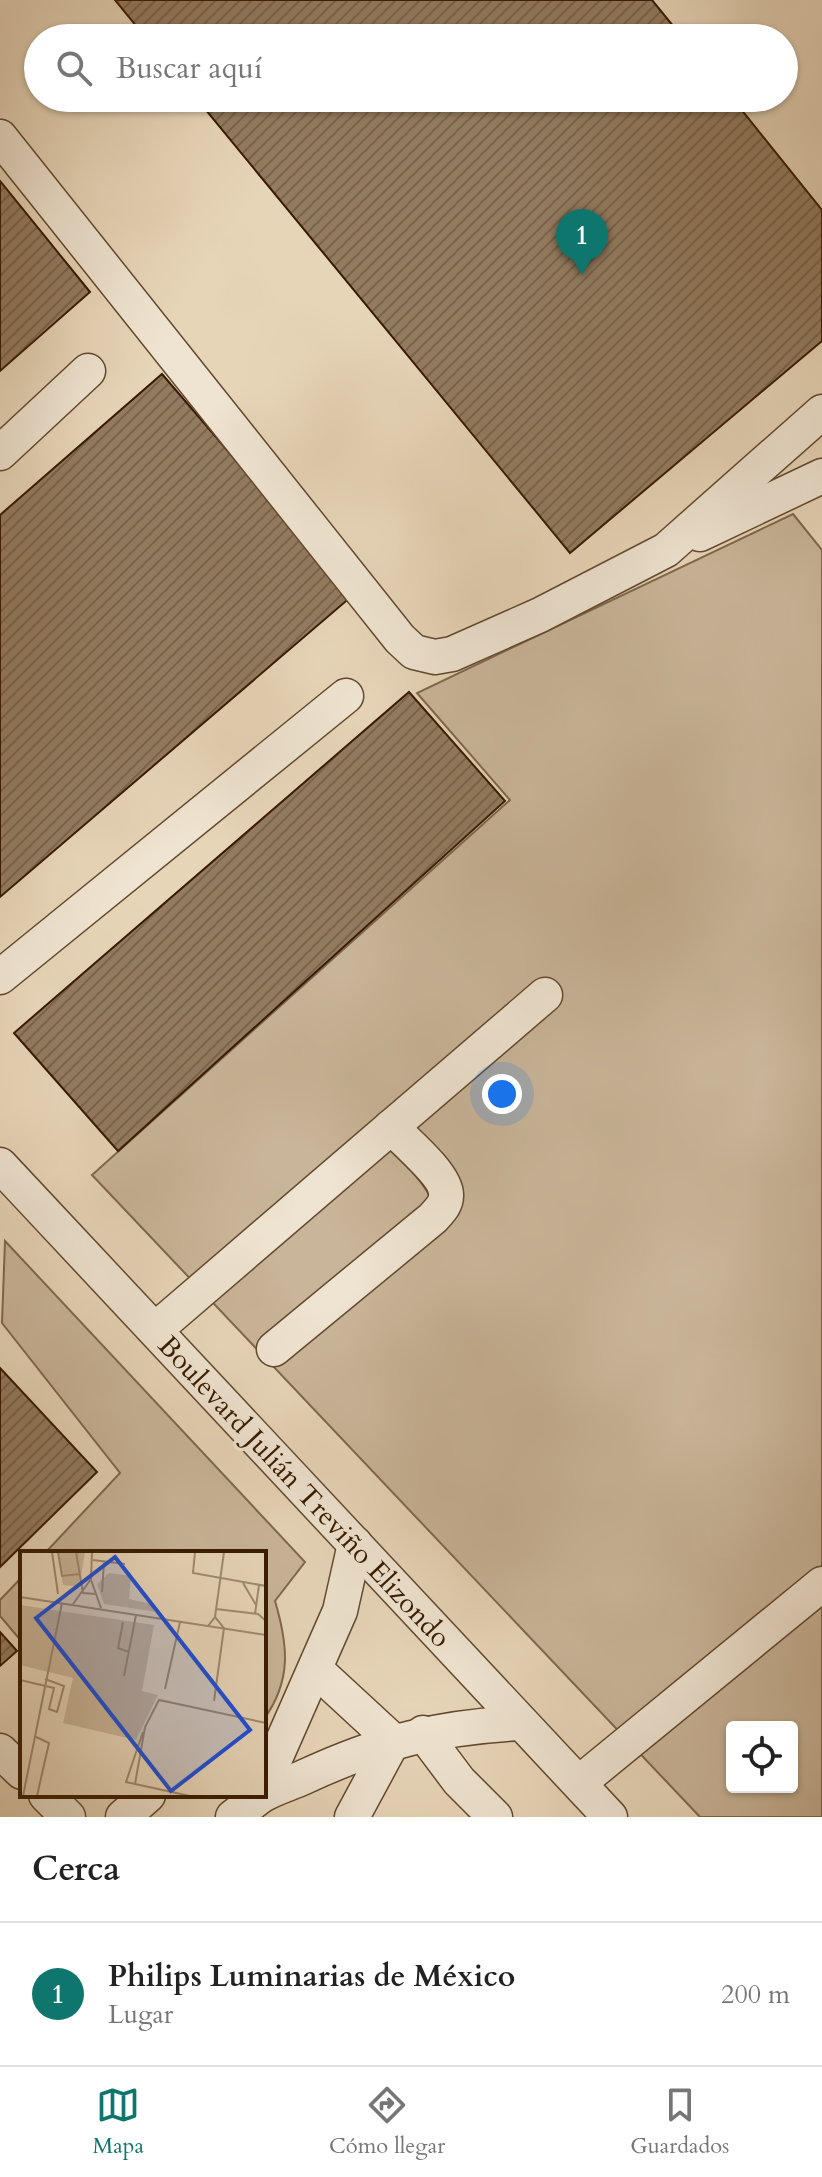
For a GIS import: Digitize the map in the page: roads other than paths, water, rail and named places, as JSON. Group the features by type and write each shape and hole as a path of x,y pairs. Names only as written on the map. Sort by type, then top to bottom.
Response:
{"street":[{"path":"0,137 400,639 414,652 435,657 452,654 540,615 666,550 822,476"},
{"path":"0,453 88,371"},
{"path":"666,550 822,412"},
{"path":"0,977 346,696"},
{"path":"155,1330 545,995"},
{"path":"274,1349 433,1218 444,1205 447,1193 440,1178 391,1127"},
{"name":"Boulevard Julián Treviño Elizondo","path":"0,1165 579,1783 602,1814"},
{"path":"266,1773 340,1611 355,1544"},
{"path":"579,1783 822,1584"},
{"path":"315,1669 408,1737 495,1817"},
{"path":"266,1793 408,1737 471,1726 521,1723"},
{"path":"352,1817 408,1737"},
{"path":"0,1751 20,1770"},
{"path":"48,1797 68,1817"},
{"path":"123,1817 146,1797"}],"place":[{"name":"Philips Luminarias de México","path":"582,275"}]}
